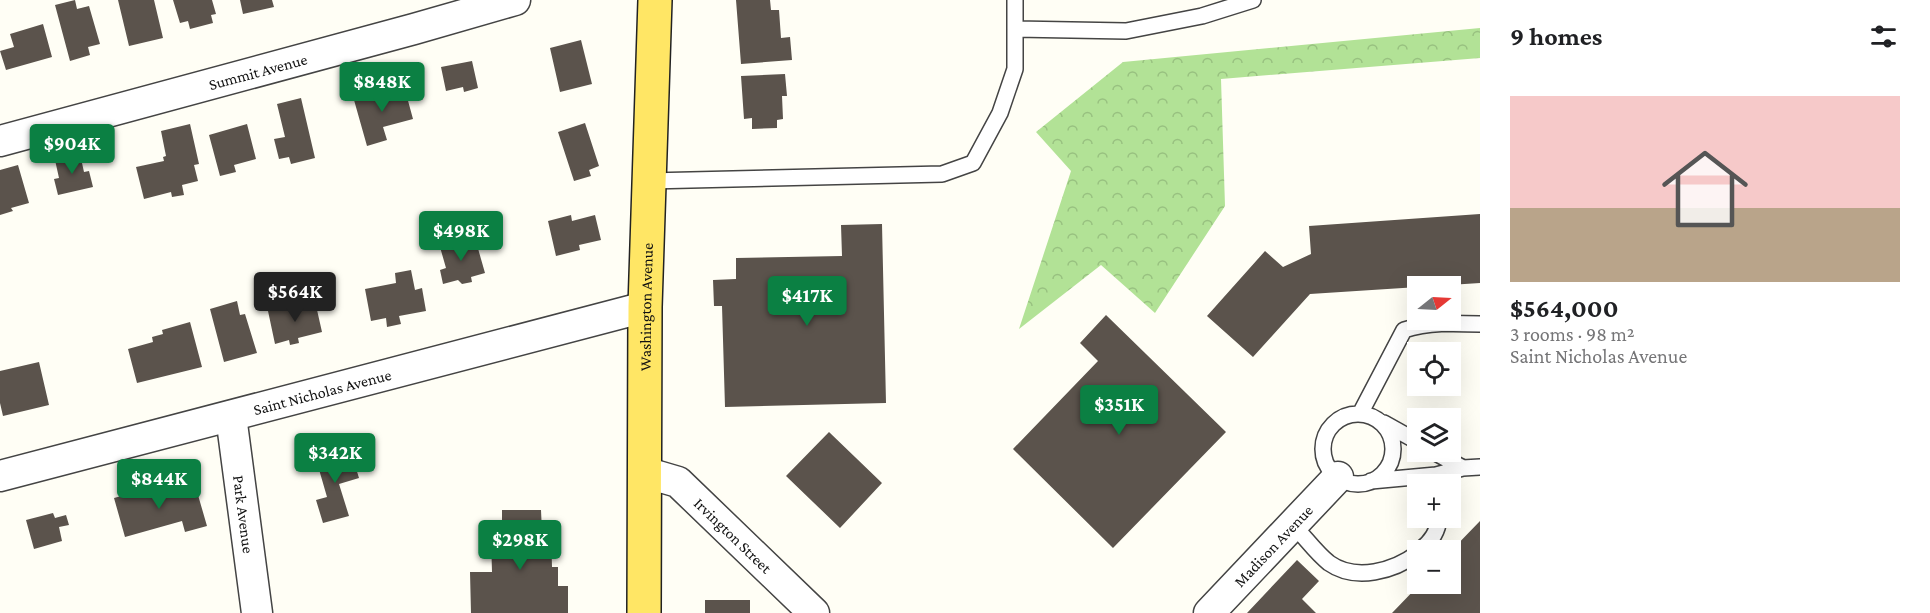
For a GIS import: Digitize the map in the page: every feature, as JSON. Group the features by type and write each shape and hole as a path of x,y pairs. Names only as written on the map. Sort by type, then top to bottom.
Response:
{"main road":[{"name":"Washington Avenue","path":"644,613 645,307 655,0"}],"street":[{"name":"Summit Avenue","path":"0,141 515,0"},
{"name":"Saint Nicholas Avenue","path":"0,476 645,307"},
{"name":"Park Avenue","path":"231,416 257,613"},
{"name":"Irvington Street","path":"644,472 678,482 814,613"},
{"name":"Madison Avenue","path":"1209,613 1338,477"}],"lane":[{"path":"649,181 942,174 973,163 1000,113 1015,69 1015,0"},
{"path":"1015,29 1126,31 1202,16 1253,0"},
{"path":"1360,414 1404,330 1417,325 1480,324"},
{"path":"1407,436 1370,416 1349,415 1338,420 1331,427 1325,437 1323,448 1330,469 1348,483 1407,481"},
{"path":"1371,482 1388,468 1393,448 1392,438 1380,421"},
{"path":"1452,462 1463,468"},
{"path":"1450,474 1463,468 1480,467"},
{"path":"1293,525 1329,563 1350,573 1380,572 1407,561"}],"green space":[{"path":"1480,28 1480,58 1221,79 1225,206 1155,313 1101,265 1019,329 1071,171 1036,132 1123,62"}],"building":[{"path":"75,0 77,9 89,6 100,44 88,47 90,55 70,61 55,5"},
{"path":"118,0 154,0 163,38 129,46"},
{"path":"173,0 212,0 216,14 211,15 213,23 190,29 188,21 180,23"},
{"path":"240,0 272,0 274,7 243,14"},
{"path":"736,0 770,0 771,10 779,10 781,38 790,37 792,60 741,64"},
{"path":"43,24 52,57 6,70 0,51 14,47 10,34"},
{"path":"581,40 592,84 560,92 550,48"},
{"path":"472,61 478,88 464,92 463,87 446,91 441,67"},
{"path":"785,74 787,96 782,96 783,119 777,120 777,128 752,129 752,118 744,119 741,76"},
{"path":"404,86 413,119 383,127 387,140 367,146 354,100"},
{"path":"301,98 315,158 291,164 289,157 279,159 274,139 285,137 277,104"},
{"path":"585,123 599,166 589,170 591,176 574,181 558,132"},
{"path":"190,124 199,164 194,165 198,181 182,185 184,195 172,197 171,192 144,199 136,167 164,161 163,157 166,156 161,131"},
{"path":"247,124 256,159 234,165 236,172 220,176 209,135"},
{"path":"80,154 84,172 89,171 93,187 58,195 54,179 59,178 55,160"},
{"path":"18,165 29,203 11,208 13,211 0,215 0,170"},
{"path":"1480,214 1480,283 1461,284 1461,276 1407,276 1407,288 1310,294 1253,357 1207,316 1265,251 1283,267 1311,254 1309,226"},
{"path":"571,215 572,221 595,215 601,240 579,245 580,250 556,256 548,221"},
{"path":"882,224 886,403 725,407 722,306 714,306 713,280 736,279 736,258 842,256 841,225"},
{"path":"475,238 485,273 471,277 472,282 462,284 458,280 443,284 440,270 446,268 440,247"},
{"path":"411,270 415,290 422,288 426,311 399,316 401,324 387,327 386,318 371,321 365,289 396,283 395,273"},
{"path":"237,301 240,315 245,314 257,353 224,362 210,309"},
{"path":"315,301 322,332 298,338 299,343 290,345 289,340 275,344 268,311"},
{"path":"1106,315 1226,432 1113,548 1013,449 1098,361 1080,343"},
{"path":"190,322 202,367 137,383 128,349 153,342 152,337 163,334 162,330"},
{"path":"39,362 49,405 3,416 0,403 0,371"},
{"path":"829,432 882,483 840,528 786,476"},
{"path":"350,449 359,478 339,484 349,516 323,523 316,500 327,497 316,459"},
{"path":"173,482 175,488 186,485 189,497 198,495 207,526 185,532 182,521 125,537 114,498"},
{"path":"502,510 541,510 542,532 551,532 552,567 558,567 558,586 568,586 568,613 471,613 470,572 492,572 491,537 502,537"},
{"path":"53,513 55,518 66,515 69,525 59,527 62,541 34,549 26,520"},
{"path":"1480,521 1480,613 1392,613 1410,594 1461,594 1461,541"},
{"path":"1297,560 1319,581 1302,599 1316,613 1247,613"},
{"path":"705,600 750,600 750,613 705,613"}]}
